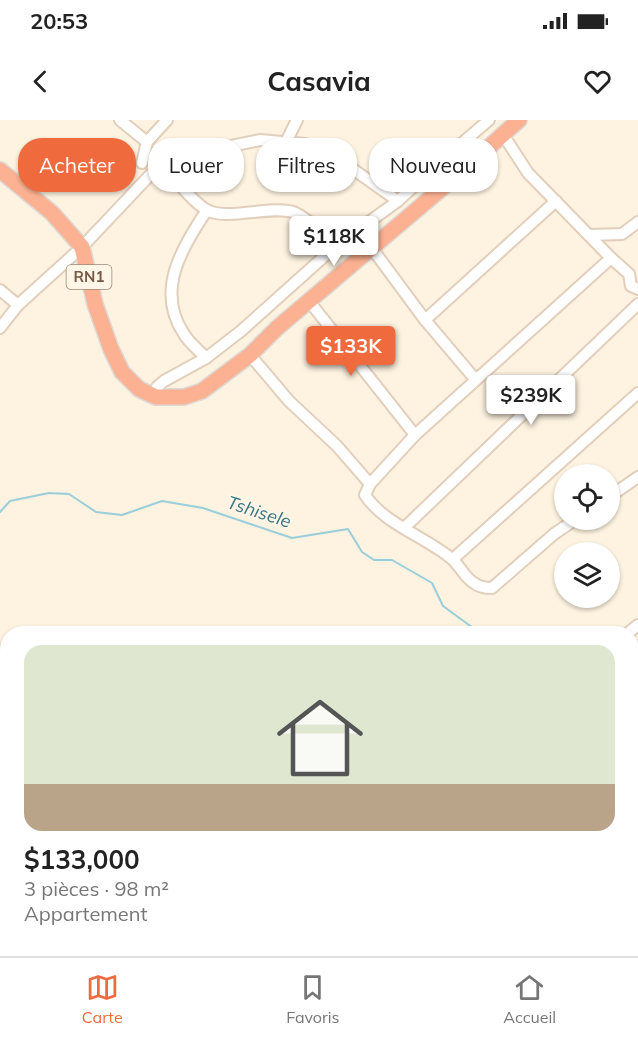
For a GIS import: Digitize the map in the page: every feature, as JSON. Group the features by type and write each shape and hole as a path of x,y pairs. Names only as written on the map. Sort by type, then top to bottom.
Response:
{"highway":[{"path":"156,397 184,397 202,391 250,355 277,328 519,120"},
{"name":"RN1","path":"0,170 52,213 82,247 95,304 122,372 139,389 156,397"}],"street":[{"path":"120,120 147,142"},
{"path":"142,163 147,142 167,120"},
{"path":"288,138 297,120"},
{"path":"156,397 157,387 164,381 206,358 241,331 338,244 398,201 489,120"},
{"path":"502,133 523,167 629,274 631,286 638,289"},
{"path":"357,173 398,201"},
{"path":"0,328 18,305 82,247 148,177"},
{"path":"187,192 207,210 225,213 279,209 296,213 338,244"},
{"path":"425,320 556,201"},
{"path":"206,358 184,335 174,313 171,281 180,253 207,210"},
{"path":"590,235 622,234 638,222"},
{"path":"371,247 425,320 475,379"},
{"path":"560,530 492,588 485,588 472,583 453,560 404,528 365,495 370,484 415,435 611,258"},
{"path":"0,290 18,305"},
{"path":"309,301 415,435"},
{"path":"404,528 638,304"},
{"path":"250,355 289,401 337,446 370,484"},
{"path":"453,560 638,393"},
{"path":"620,489 638,477"}],"waterway":[{"name":"Tshisele","path":"0,512 10,501 49,493 69,494 96,512 122,515 162,501 203,508 292,538 348,529 362,552 374,560 392,560 432,583 443,606 470,626"}]}
